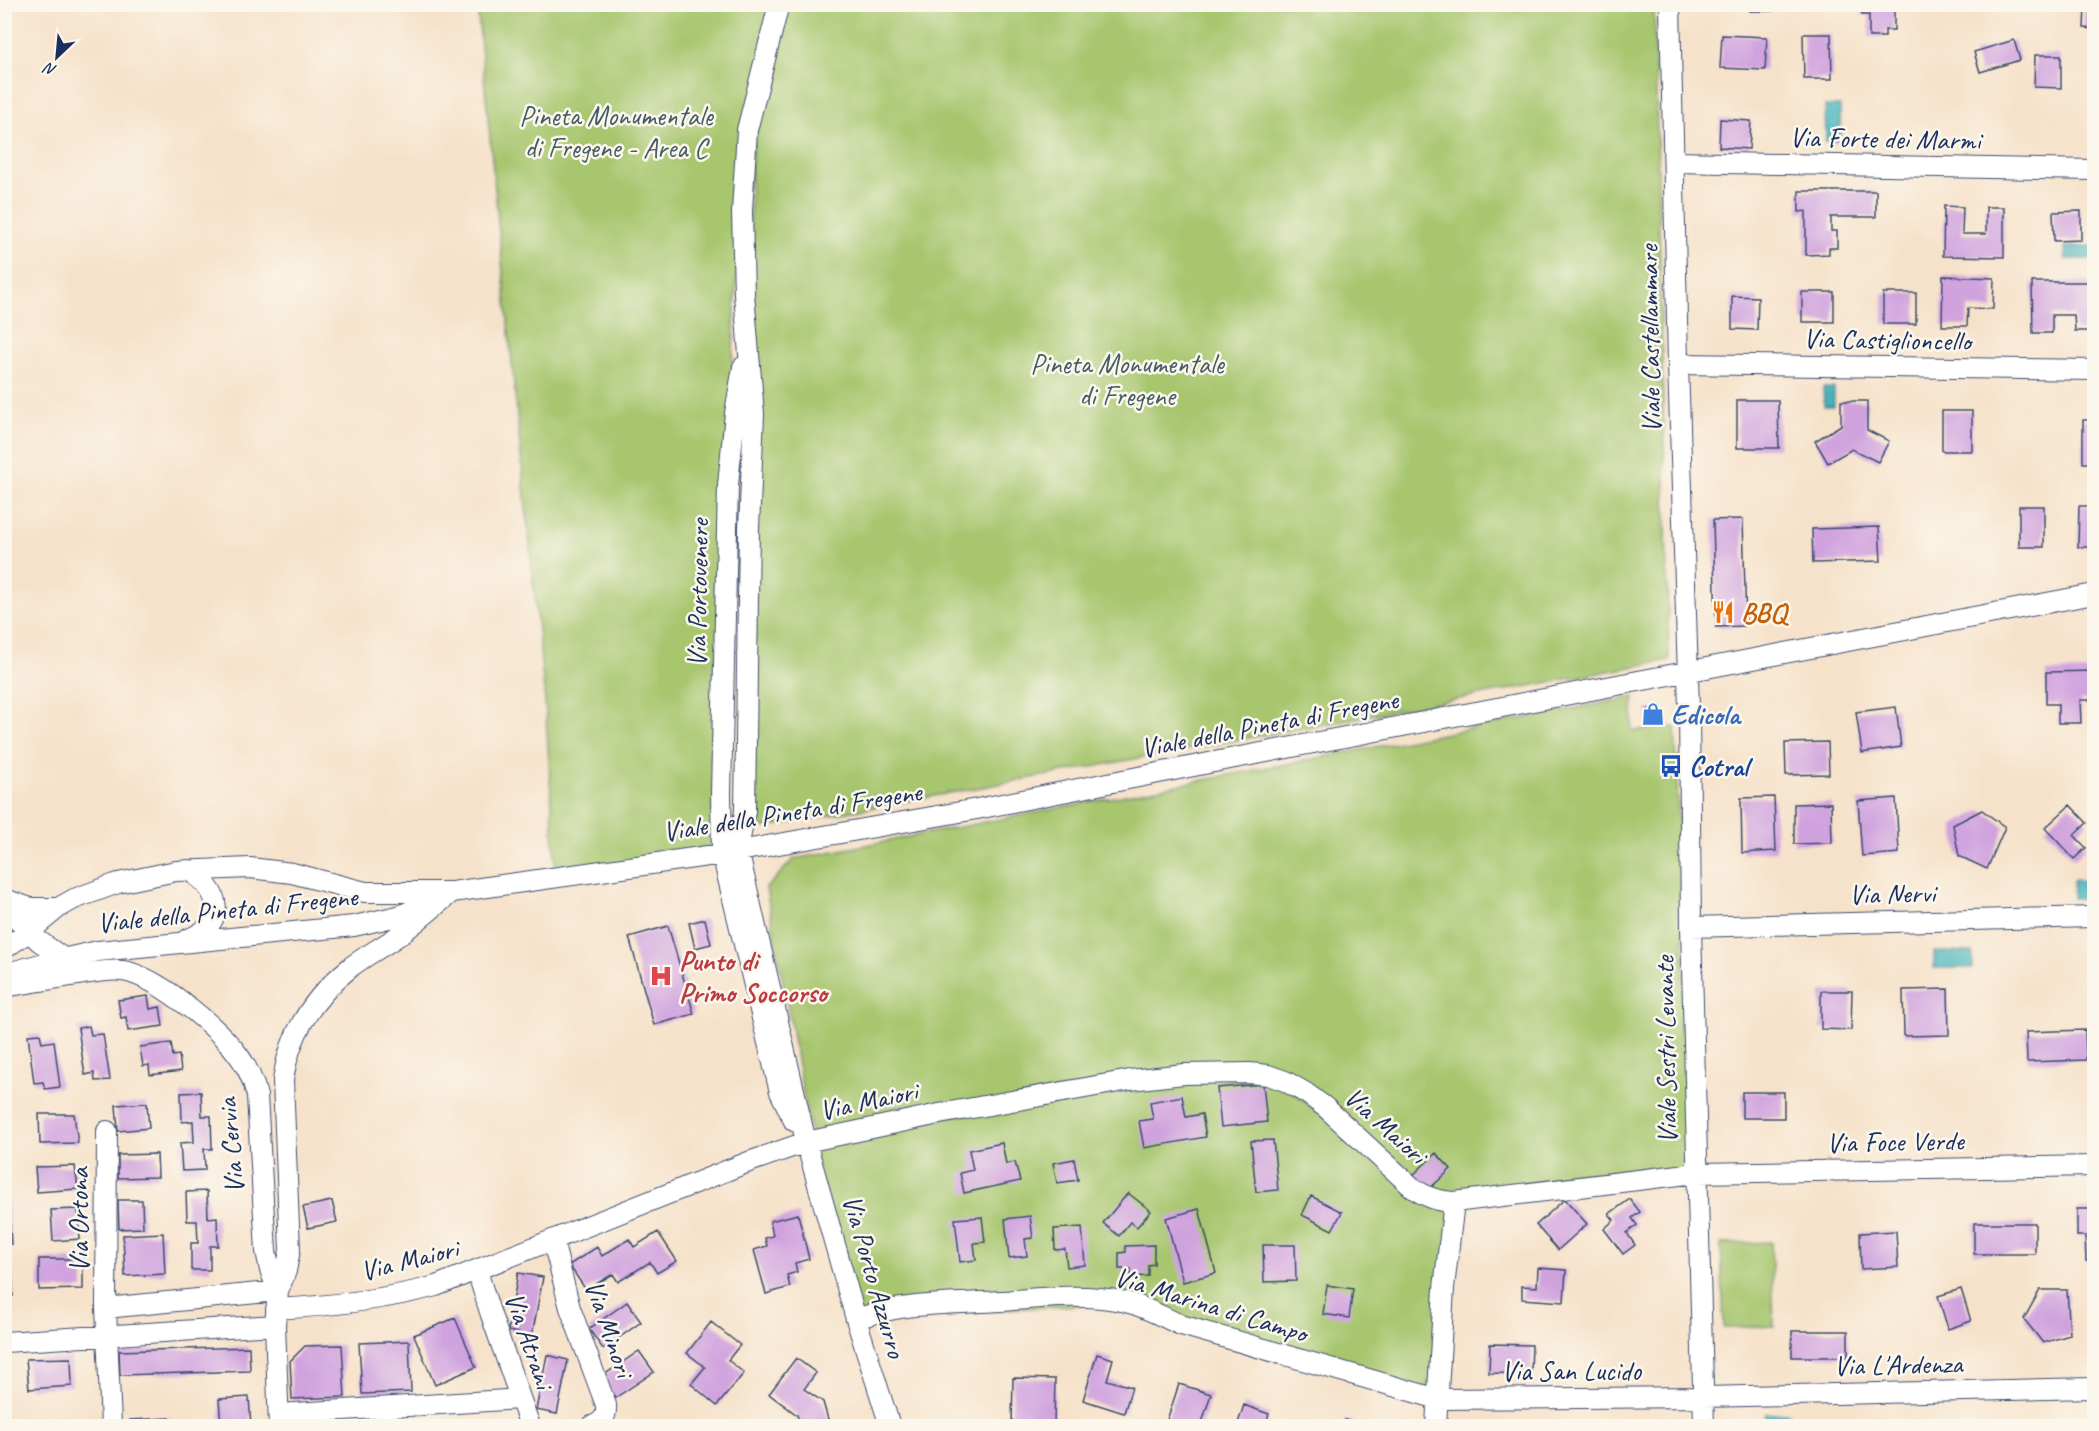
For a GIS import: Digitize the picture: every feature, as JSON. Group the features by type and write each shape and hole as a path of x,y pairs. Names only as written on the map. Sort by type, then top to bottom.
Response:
{"street":[{"name":"Via Portovenere","path":"730,852 745,811 749,528 754,414 744,294 742,211 747,130 779,4"},
{"name":"Viale Castellammare","path":"1670,4 1688,672"},
{"name":"Via Forte dei Marmi","path":"1674,162 2094,170"},
{"name":"Via Castiglioncello","path":"1678,364 2094,370"},
{"name":"Viale della Pineta di Fregene","path":"4,949 30,932 58,908 99,889 187,870 237,867 266,869 292,873 347,889 377,893 452,892 730,852 976,809 2094,594"},
{"name":"Viale Sestri Levante","path":"1688,672 1696,1173 1704,1426"},
{"name":"Via Porto Azzurro","path":"730,852 806,1142 856,1319 890,1426"},
{"path":"174,943 204,931 212,921 216,908 210,887 199,876 187,870"},
{"name":"Viale della Pineta di Fregene","path":"4,974 98,951 313,931 364,924 398,916 452,892"},
{"path":"276,1308 290,1250 284,1082 287,1057 295,1035 313,1004 344,974 402,933 452,892"},
{"path":"4,899 30,908 58,908"},
{"path":"4,907 44,945 63,958"},
{"path":"4,907 7,923 4,943"},
{"name":"Via Nervi","path":"1691,927 2094,917"},
{"name":"Via Cervia","path":"4,987 109,970 134,973 180,1001 231,1047 251,1076 257,1096 266,1251 276,1308 279,1420"},
{"name":"Via Maiori","path":"276,1308 324,1306 382,1299 436,1286 746,1163 806,1142 939,1114 1130,1080 1206,1073 1250,1072 1285,1081 1325,1107 1413,1188 1431,1199 1454,1202 1696,1173"},
{"name":"Via Ortona","path":"107,1131 106,1308 111,1426"},
{"name":"Via Foce Verde","path":"1696,1173 2094,1166"},
{"path":"1436,1426 1444,1288 1454,1202"},
{"name":"Via Minori","path":"553,1241 570,1308 606,1406 605,1416 599,1424 592,1426"},
{"name":"Via Atrani","path":"477,1271 530,1426"},
{"name":"Via Marina di Campo","path":"856,1319 887,1310 920,1305 1044,1298 1119,1300 1181,1325 1438,1399"},
{"path":"106,1308 276,1308"},
{"path":"4,1342 107,1336 276,1308"},
{"name":"Via L'Ardenza","path":"1704,1397 2094,1388"},
{"name":"Via San Lucido","path":"1438,1399 1704,1397"},
{"path":"279,1420 520,1399"}],"green space":[{"name":"Pineta Monumentale di Fregene - Area C","path":"477,5 773,5 737,267 731,395 720,852 556,874 545,701"},
{"name":"Pineta Monumentale di Fregene","path":"779,5 1654,5 1669,660 750,830 749,240 753,132"},
{"path":"1634,697 1632,731 1675,727 1692,1170 1439,1199 1259,1068 811,1137 766,888 794,859"},
{"path":"1268,1075 1366,1147 1454,1202 1438,1399 1127,1302 856,1319 806,1142 1073,1095"},
{"path":"1771,1242 1774,1326 1724,1328 1721,1244"}],"water":[{"path":"1825,106 1840,106 1841,141 1826,142"},
{"path":"2094,246 2094,259 2065,259 2065,247"},
{"path":"1823,388 1834,388 1834,406 1824,406"},
{"path":"2073,880 2094,881 2094,899 2072,898"},
{"path":"1934,952 1973,952 1973,968 1934,968"},
{"path":"1789,1413 1790,1424 1766,1425 1766,1414"}],"building":[{"path":"1862,4 1894,4 1894,30 1885,30 1885,37 1869,37 1869,15 1862,15"},
{"path":"1951,4 1995,4 1995,7 1951,7"},
{"path":"2085,4 2094,4 2094,29 2084,28"},
{"path":"1750,5 1773,5 1773,11 1750,11"},
{"path":"1803,34 1831,34 1832,79 1804,79"},
{"path":"1722,35 1767,37 1765,70 1720,68"},
{"path":"2014,40 2020,60 1980,72 1974,52"},
{"path":"2035,55 2061,55 2061,88 2034,87"},
{"path":"1720,119 1751,121 1749,149 1719,147"},
{"path":"1799,191 1876,191 1876,217 1831,217 1831,231 1837,231 1837,248 1829,248 1829,254 1806,255 1806,211 1799,212"},
{"path":"1944,206 1963,207 1962,234 1986,234 1986,207 2004,207 2004,257 1943,256"},
{"path":"2081,211 2081,240 2054,241 2053,212"},
{"path":"1943,276 1994,278 1993,309 1968,308 1967,326 1942,326"},
{"path":"2032,282 2090,282 2090,331 2075,331 2074,315 2052,315 2052,333 2033,333"},
{"path":"1802,292 1834,292 1834,322 1802,322"},
{"path":"1883,293 1916,293 1916,324 1883,324"},
{"path":"1732,296 1758,297 1757,330 1732,329"},
{"path":"1737,400 1778,400 1779,448 1737,448"},
{"path":"1841,401 1867,401 1867,430 1889,441 1878,462 1852,449 1828,463 1815,441 1841,425"},
{"path":"1942,411 1972,411 1972,451 1942,451"},
{"path":"2083,420 2094,420 2094,463 2083,463"},
{"path":"2019,506 2044,506 2044,547 2019,547"},
{"path":"2079,506 2094,506 2094,547 2078,547"},
{"path":"1743,519 1746,626 1716,627 1713,520"},
{"path":"1879,527 1881,561 1813,563 1812,529"},
{"path":"2094,671 2094,700 2080,700 2081,723 2058,723 2058,704 2046,704 2046,672"},
{"name":"Edicola","path":"1659,707 1661,719 1648,722 1646,710"},
{"path":"1896,707 1901,747 1862,753 1856,712"},
{"path":"1828,742 1829,774 1786,775 1785,743"},
{"path":"1774,797 1776,851 1742,853 1741,798"},
{"path":"1896,798 1899,853 1862,856 1858,801"},
{"path":"1831,803 1832,843 1794,844 1794,804"},
{"path":"2070,805 2087,823 2074,835 2086,848 2074,859 2045,828"},
{"path":"1982,810 2005,827 1987,869 1959,856 1953,825"},
{"path":"705,919 711,944 695,948 689,923"},
{"name":"Punto di Primo Soccorso","path":"668,926 694,1014 654,1025 629,937"},
{"path":"1948,989 1949,1035 1904,1036 1903,990"},
{"path":"1821,991 1852,991 1851,1030 1821,1029"},
{"path":"148,996 150,1009 160,1007 163,1026 128,1031 126,1017 121,1018 118,1000"},
{"path":"89,1026 91,1035 103,1034 110,1080 95,1081 94,1073 85,1075 78,1028"},
{"path":"2085,1030 2086,1060 2027,1062 2026,1032"},
{"path":"40,1034 42,1043 54,1041 60,1087 45,1089 43,1082 34,1083 28,1035"},
{"path":"171,1043 173,1056 179,1055 181,1071 150,1075 149,1065 143,1066 140,1047"},
{"path":"1263,1084 1267,1122 1221,1127 1217,1088"},
{"path":"201,1092 202,1116 211,1116 212,1149 204,1149 205,1170 182,1171 180,1143 194,1142 193,1121 182,1122 181,1093"},
{"path":"1742,1092 1784,1092 1784,1118 1742,1118"},
{"path":"1182,1096 1186,1117 1202,1114 1206,1137 1144,1148 1139,1121 1153,1119 1150,1102"},
{"path":"147,1103 149,1128 118,1131 116,1105"},
{"path":"39,1114 74,1114 78,1143 40,1144"},
{"path":"1273,1140 1278,1190 1256,1192 1251,1141"},
{"path":"1002,1143 1006,1164 1015,1162 1020,1181 964,1193 960,1173 973,1170 969,1150"},
{"path":"1436,1153 1451,1169 1426,1192 1411,1177"},
{"path":"157,1154 158,1177 118,1178 118,1155"},
{"path":"1074,1159 1078,1180 1057,1183 1053,1163"},
{"path":"75,1166 78,1189 37,1192 35,1167"},
{"path":"207,1191 208,1218 217,1217 218,1246 210,1246 210,1270 191,1270 191,1243 198,1243 197,1221 187,1221 186,1192"},
{"path":"1128,1193 1151,1211 1137,1227 1130,1222 1119,1236 1103,1223"},
{"path":"1311,1196 1342,1212 1332,1230 1302,1215"},
{"path":"4,1199 8,1199 11,1244 4,1245"},
{"path":"1565,1199 1587,1224 1558,1250 1536,1225"},
{"path":"1630,1199 1640,1212 1632,1218 1637,1225 1627,1233 1635,1245 1623,1254 1604,1229 1614,1220 1609,1214"},
{"path":"118,1200 142,1200 143,1228 119,1229"},
{"path":"332,1201 337,1222 308,1228 303,1207"},
{"path":"78,1209 80,1239 53,1241 51,1210"},
{"path":"1199,1209 1216,1273 1183,1282 1166,1218"},
{"path":"2077,1209 2094,1209 2094,1261 2086,1261 2085,1236 2077,1236"},
{"path":"798,1214 809,1259 795,1263 797,1272 787,1275 790,1287 766,1294 754,1250 767,1246 765,1238 773,1236 770,1221"},
{"path":"1030,1216 1033,1238 1025,1239 1027,1256 1009,1258 1005,1219"},
{"path":"982,1217 985,1242 974,1243 976,1260 960,1262 955,1219"},
{"path":"1974,1223 2035,1223 2035,1254 1974,1254"},
{"path":"1082,1227 1085,1265 1067,1267 1065,1249 1055,1250 1054,1229"},
{"path":"1896,1231 1898,1267 1861,1269 1860,1233"},
{"path":"658,1232 677,1261 657,1273 650,1262 618,1282 613,1274 586,1290 569,1265 597,1247 602,1256 629,1239 634,1247"},
{"path":"163,1233 165,1274 125,1276 123,1235"},
{"path":"1154,1245 1154,1264 1148,1265 1148,1276 1131,1277 1131,1269 1119,1269 1119,1253 1126,1252 1125,1246"},
{"path":"1263,1245 1295,1245 1296,1281 1264,1282"},
{"path":"39,1259 83,1259 83,1289 39,1290"},
{"path":"1538,1268 1566,1270 1564,1302 1522,1299 1522,1286 1537,1287"},
{"path":"4,1269 12,1269 13,1296 4,1296"},
{"path":"518,1273 543,1277 532,1336 508,1331"},
{"path":"1327,1285 1353,1289 1349,1318 1323,1314"},
{"path":"1961,1289 1971,1321 1948,1329 1938,1296"},
{"path":"2040,1290 2067,1290 2070,1335 2043,1343 2024,1319"},
{"path":"627,1302 641,1322 603,1349 589,1329"},
{"path":"455,1318 476,1367 435,1385 414,1335"},
{"path":"711,1322 740,1345 728,1360 744,1373 717,1406 691,1384 705,1367 687,1353"},
{"path":"1792,1331 1848,1331 1848,1357 1792,1357"},
{"path":"409,1341 411,1392 362,1394 359,1343"},
{"path":"1490,1344 1532,1345 1531,1374 1489,1373"},
{"path":"342,1345 345,1397 292,1399 290,1361 305,1346"},
{"path":"249,1347 250,1371 120,1375 119,1351"},
{"path":"639,1351 654,1372 615,1398 601,1377"},
{"path":"1097,1354 1113,1359 1107,1380 1132,1387 1124,1413 1083,1400"},
{"path":"547,1355 568,1360 557,1414 536,1410"},
{"path":"71,1358 72,1386 29,1389 26,1359"},
{"path":"796,1358 816,1373 804,1389 823,1402 830,1426 801,1426 797,1415 769,1394"},
{"path":"1013,1378 1055,1379 1054,1426 1012,1426"},
{"path":"1179,1384 1211,1394 1201,1426 1186,1426 1167,1420"},
{"path":"249,1397 251,1426 221,1426 219,1399"},
{"path":"1244,1405 1269,1414 1265,1426 1237,1426"},
{"path":"170,1418 171,1426 130,1426 130,1420"},
{"path":"1345,1420 1367,1426 1343,1426"}],"place":[{"name":"BBQ","path":"1723,612"},
{"name":"Edicola","path":"1653,714"},
{"name":"Cotral","path":"1671,766"},
{"name":"Punto di Primo Soccorso","path":"661,976"}]}
